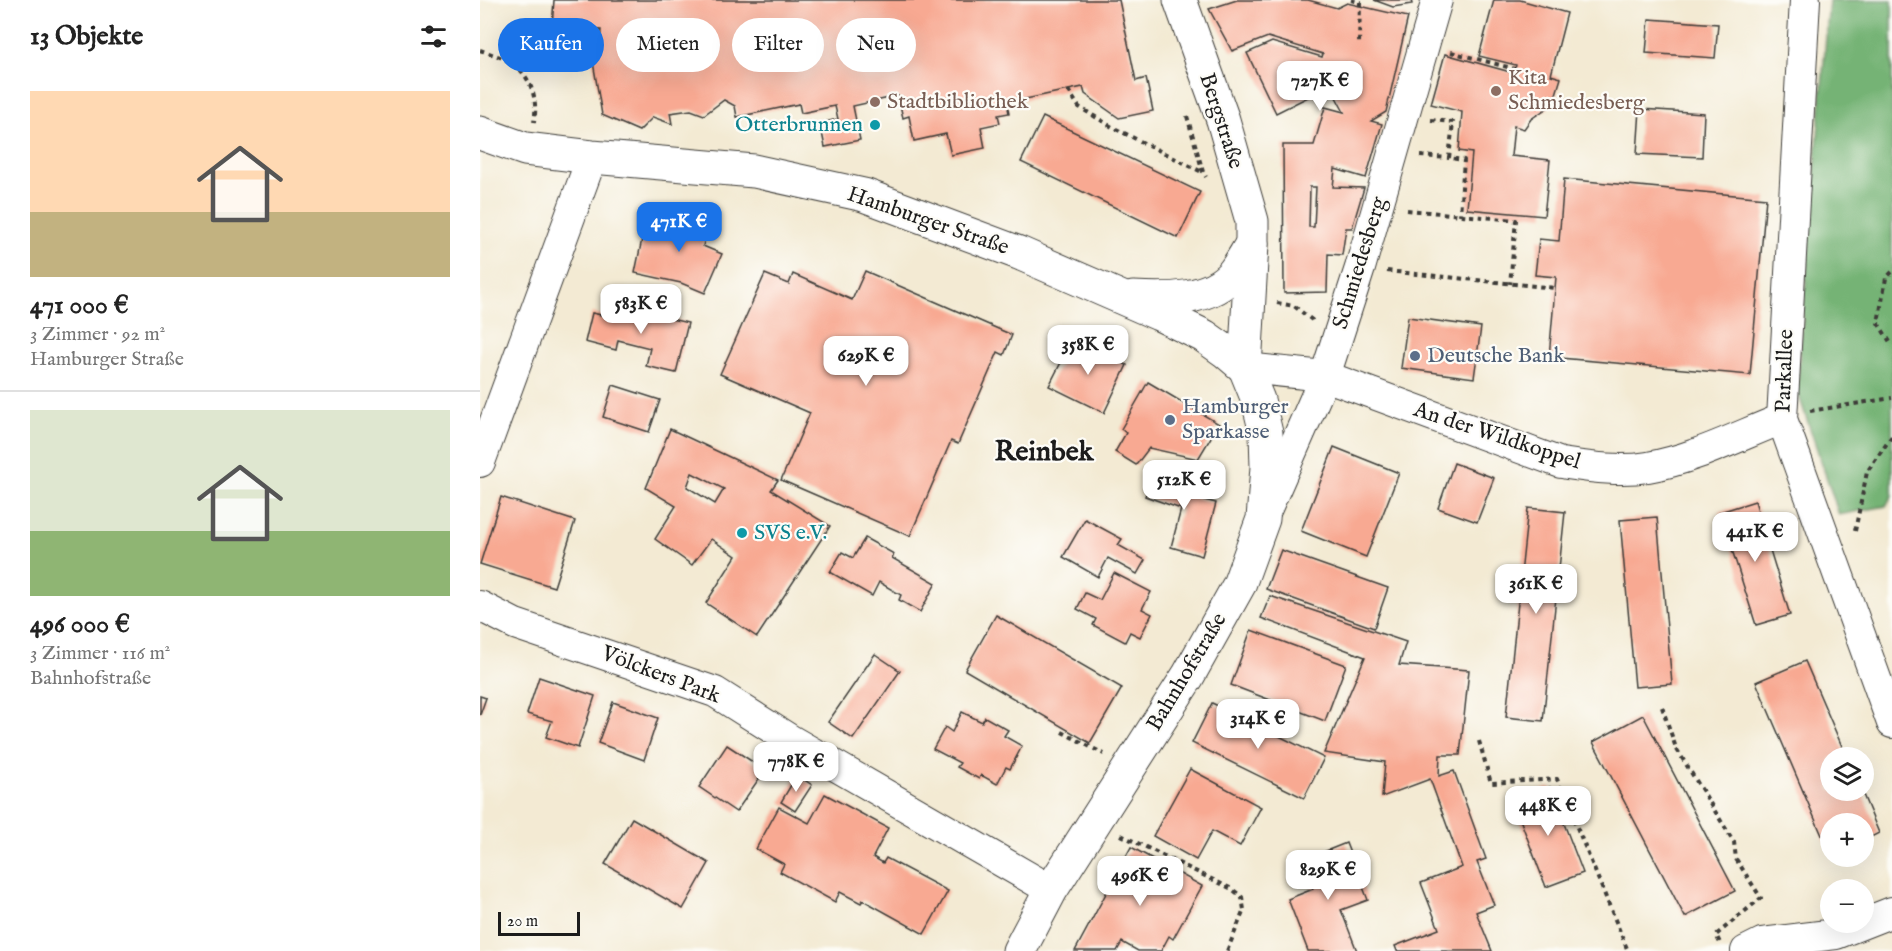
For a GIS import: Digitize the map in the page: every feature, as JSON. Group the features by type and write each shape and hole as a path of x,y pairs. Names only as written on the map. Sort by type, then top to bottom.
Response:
{"main road":[{"name":"Bergstraße","path":"1180,0 1225,128 1252,221 1245,368"},
{"name":"Hamburger Straße","path":"480,133 525,148 592,157 754,171 864,195 1019,253 1159,314 1204,336 1245,368"},
{"path":"1120,297 1160,300 1192,295 1216,287 1234,273 1252,244"},
{"path":"1159,314 1206,324 1223,325 1240,316 1247,309"},
{"name":"Bahnhofstraße","path":"1019,951 1051,890 1183,684 1239,585 1263,519 1267,467 1266,433 1258,400 1245,368"}],"street":[{"name":"Schmiedesberg","path":"1263,519 1325,376 1360,268 1437,0"},
{"name":"Parkallee","path":"1805,0 1782,419 1892,723"},
{"path":"480,462 592,157"},
{"name":"An der Wildkoppel","path":"1245,368 1325,376 1561,463 1587,467 1646,468 1675,461 1782,419"},
{"name":"Völckers Park","path":"480,606 515,624 715,692 789,739 1051,890"},
{"path":"1746,951 1762,943 1836,934 1892,912"}],"path":[{"path":"1351,0 1360,2 1359,44"},
{"path":"1424,45 1515,69"},
{"path":"480,50 515,64 534,91 535,118"},
{"path":"1068,90 1079,107 1114,128 1203,172"},
{"path":"1403,118 1453,122 1449,158 1464,160 1460,215"},
{"path":"1377,207 1516,220 1510,284"},
{"path":"1360,268 1555,288"},
{"path":"1892,272 1886,278 1878,323 1892,345"},
{"path":"1782,419 1803,412 1892,398"},
{"path":"1853,541 1867,472 1892,436"},
{"path":"1662,707 1676,748 1734,842 1736,859 1761,898 1716,935 1724,951"},
{"path":"1062,732 1129,768"},
{"path":"1479,741 1491,783 1557,779 1628,951"},
{"path":"1094,822 1232,889 1242,897 1244,910 1227,951"}],"green space":[{"path":"1829,0 1892,0 1892,495 1886,506 1839,515 1797,390"}],"building":[{"path":"554,0 1119,0 1136,81 1146,78 1153,111 1119,118 1085,94 1083,87 1007,103 1009,113 998,115 1000,123 981,127 985,148 951,155 946,134 914,141 909,116 903,118 898,96 853,106 860,140 825,147 820,123 838,119 835,106 801,113 799,104 737,117 735,106 724,100 704,115 691,110 670,113 672,124 653,117 639,131 602,115 595,72 604,72 604,18 553,18"},
{"path":"1237,0 1308,0 1337,8 1347,3 1408,17 1386,112 1371,121 1382,124 1366,178 1335,169 1333,187 1364,188 1352,228 1346,228 1342,255 1328,254 1327,292 1284,293 1283,145 1314,145 1325,107 1344,112 1330,86 1276,113 1247,53 1272,42 1322,57 1323,54 1268,37 1232,51 1209,9","holes":["1310,187 1316,187 1314,227 1309,227"]},
{"path":"1374,0 1411,0 1412,4 1393,7"},
{"path":"1494,0 1520,0 1567,13 1551,75 1561,78 1553,104 1531,119 1524,129 1514,126 1511,156 1550,160 1544,216 1467,209 1472,153 1459,151 1462,112 1431,104 1445,54 1514,73 1516,65 1479,56"},
{"path":"1649,19 1718,24 1715,58 1646,53"},
{"path":"1640,109 1704,113 1702,157 1637,154"},
{"path":"1043,117 1200,192 1178,238 1021,162"},
{"path":"1564,179 1766,198 1750,375 1549,357 1556,277 1535,275 1539,239 1559,241"},
{"path":"675,212 706,219 704,228 707,228 703,246 722,254 705,293 681,283 635,273 643,234 655,236 659,217 673,221"},
{"path":"865,271 1012,335 1004,355 998,352 958,444 951,441 910,536 781,480 810,413 720,374 765,274 789,284 793,274 852,300"},
{"path":"617,306 688,323 676,373 646,366 650,348 618,340 616,350 585,342 592,313 615,318"},
{"path":"1408,317 1481,327 1474,378 1401,368"},
{"path":"1073,339 1127,365 1104,413 1049,386"},
{"name":"Hamburger Sparkasse","path":"1148,382 1219,424 1198,459 1149,448 1136,465 1115,452 1126,433 1121,429"},
{"path":"613,385 660,400 649,432 603,417"},
{"name":"SVS e.V.","path":"670,429 778,480 771,490 830,526 757,637 706,603 736,556 711,539 692,565 655,539 676,506 646,488","holes":["692,473 724,489 715,504 687,487"]},
{"path":"1334,447 1399,473 1366,557 1301,531"},
{"path":"1454,463 1494,478 1477,522 1438,508"},
{"path":"1155,470 1190,480 1185,495 1216,503 1202,556 1171,547 1181,509 1145,496"},
{"path":"501,497 575,521 554,587 480,564"},
{"path":"1755,501 1790,615 1756,625 1720,512"},
{"path":"1528,508 1565,512 1543,721 1506,717"},
{"path":"1657,517 1672,684 1635,687 1620,520"},
{"path":"1085,519 1122,539 1118,545 1145,560 1137,574 1108,558 1098,577 1063,557"},
{"path":"865,538 894,554 892,558 936,583 920,612 899,600 901,595 879,582 872,596 830,572 842,552 853,558"},
{"path":"1281,550 1388,588 1374,628 1266,589"},
{"path":"1114,573 1151,592 1142,609 1152,614 1140,637 1130,632 1125,642 1093,625 1096,619 1077,609 1085,593 1100,600"},
{"path":"1270,596 1406,642 1399,665 1469,670 1460,755 1440,755 1439,776 1454,771 1486,859 1477,862 1494,905 1476,912 1492,951 1397,951 1395,946 1439,929 1421,883 1462,867 1430,779 1382,797 1385,762 1324,753 1365,657 1261,618"},
{"path":"996,615 1122,688 1090,743 965,670"},
{"path":"1251,630 1346,665 1325,721 1231,685"},
{"path":"875,654 900,671 853,739 828,722"},
{"path":"1805,661 1842,747 1820,747 1820,801 1866,801 1871,813 1820,813 1820,831 1756,682"},
{"path":"539,677 595,696 578,748 546,737 552,721 527,714"},
{"path":"480,696 486,698 480,715"},
{"path":"613,702 658,718 644,760 598,743"},
{"path":"1212,703 1324,758 1304,798 1192,743"},
{"path":"962,712 982,722 985,717 1008,730 1004,736 1022,746 1010,769 1006,767 997,784 981,775 979,779 957,767 960,763 933,749 945,727 952,732"},
{"path":"1643,715 1735,891 1685,917 1593,742"},
{"path":"727,745 765,770 736,812 699,787"},
{"path":"1190,769 1261,807 1240,846 1212,831 1196,860 1153,836"},
{"path":"797,775 812,785 795,811 781,802"},
{"path":"1550,787 1583,873 1546,887 1513,801"},
{"path":"825,794 888,828 873,857 883,863 886,858 948,891 924,934 863,900 861,903 840,892 835,902 780,872 784,864 756,849 779,807 809,823"},
{"path":"632,818 709,863 683,909 605,864"},
{"path":"1874,821 1879,833 1874,836"},
{"path":"1346,843 1368,900 1341,910 1357,951 1308,951 1288,899 1313,889 1301,861"},
{"path":"1131,847 1202,886 1173,939 1169,936 1161,951 1138,951 1122,942 1117,951 1075,951"}],"place":[{"name":"Kita Schmiedesberg","path":"1496,91"},
{"name":"Stadtbibliothek","path":"875,102"},
{"name":"Otterbrunnen","path":"875,125"},
{"name":"Deutsche Bank","path":"1415,356"},
{"name":"Hamburger Sparkasse","path":"1170,420"},
{"name":"SVS e.V.","path":"742,533"}],"district":[{"name":"Reinbek","path":"1044,452"}]}
